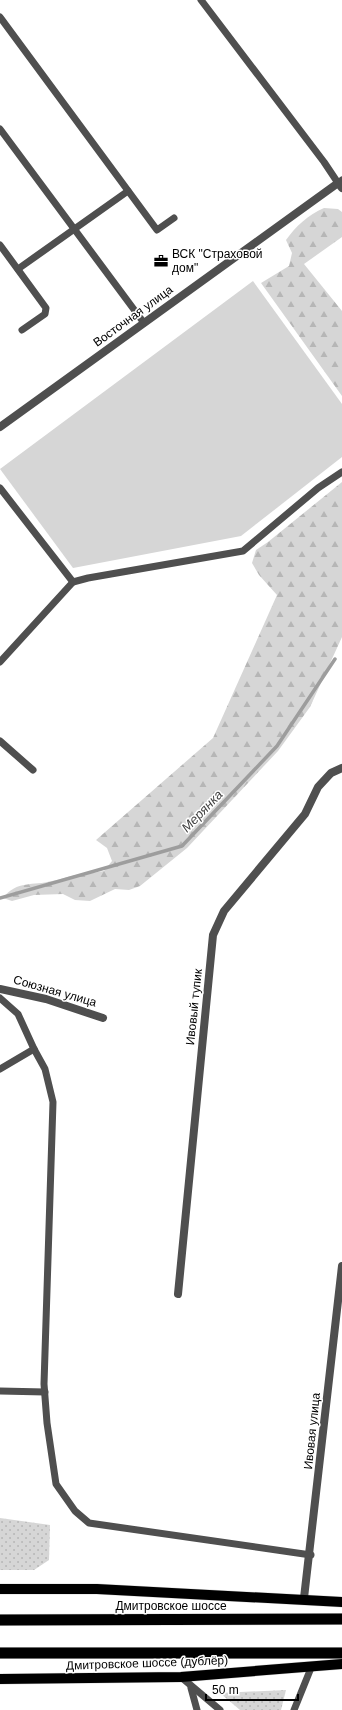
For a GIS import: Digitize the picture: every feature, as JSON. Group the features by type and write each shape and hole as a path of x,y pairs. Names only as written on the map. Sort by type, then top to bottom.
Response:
{"highway":[{"name":"Дмитровское шоссе","path":"0,1620 342,1618"},
{"path":"0,1653 342,1653"}],"main road":[{"path":"0,1589 97,1589 304,1598 342,1602"},
{"name":"Дмитровское шоссе (дублёр)","path":"0,1679 181,1677 311,1668 342,1664"}],"street":[{"name":"Восточная улица","path":"1,424 341,184"},
{"name":"Ивовый тупик","path":"178,1294 213,935 224,911 305,814 318,787 331,773 342,768"},
{"name":"Союзная улица","path":"0,989 46,999 103,1018"},
{"name":"Ивовая улица","path":"304,1598 311,1555 342,1266"}],"lane":[{"path":"201,0 341,184"},
{"path":"0,17 157,230 174,218"},
{"path":"0,129 144,323"},
{"path":"18,269 128,191"},
{"path":"0,245 46,310 45,314 22,330"},
{"path":"0,662 73,582 103,575 243,551 318,488 342,472"},
{"path":"0,488 73,582"},
{"path":"0,741 33,770"},
{"path":"0,998 18,1014 45,1069 53,1102 45,1392 48,1437 56,1484 75,1511 89,1523 311,1555"},
{"path":"0,1070 34,1049"},
{"path":"0,1391 45,1392"},
{"path":"294,1710 311,1668"},
{"path":"181,1677 191,1688 220,1710"},
{"path":"191,1688 197,1710"}],"green space":[{"path":"324,208 338,209 342,212 342,237 304,264 342,311 342,396 261,283 289,266 292,253 286,240 303,221"},
{"path":"253,281 342,404 342,457 241,536 73,568 0,469"},
{"path":"342,482 342,637 310,707 278,751 187,848 140,886 129,890 115,889 90,901 75,900 63,894 34,895 12,901 3,898 8,892 20,886 79,874 104,871 112,861 107,848 96,840 213,738 277,595 259,575 252,563 256,550"},
{"path":"0,1518 50,1525 49,1560 34,1570 0,1570"},
{"path":"286,1690 281,1710 240,1710 220,1693"}],"waterway":[{"name":"Мерянка","path":"0,898 182,846 277,746 335,659"}],"place":[{"name":"ВСК \"Страховой дом\"","path":"161,261"}]}
